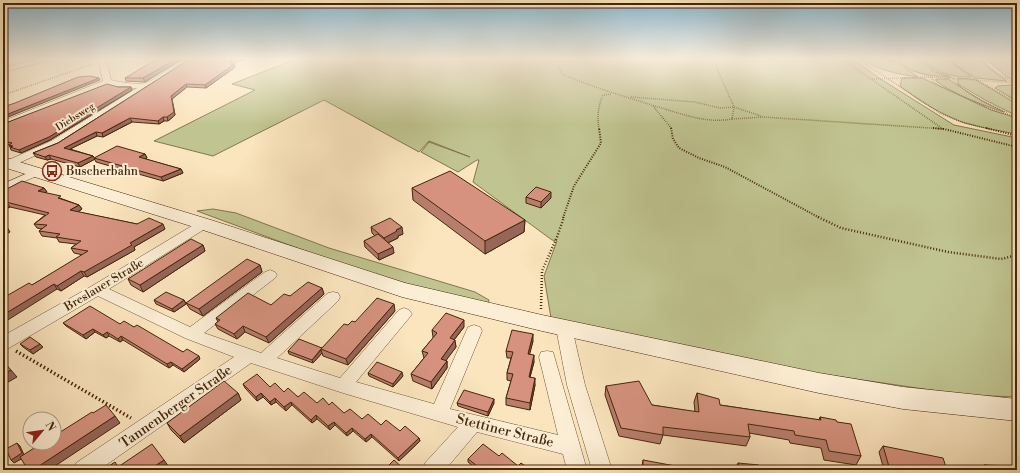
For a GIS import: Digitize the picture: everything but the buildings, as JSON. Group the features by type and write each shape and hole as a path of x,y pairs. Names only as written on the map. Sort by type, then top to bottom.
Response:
{"main road":[{"path":"6,163 204,224 402,290 553,325 819,383 903,398 1017,410"}],"street":[{"name":"Diebsweg","path":"6,163 55,143 154,81"},
{"path":"3,124 107,82 119,85 146,86"},
{"path":"3,188 37,172"},
{"name":"Breslauer Straße","path":"3,344 98,290 204,224"},
{"path":"190,334 270,275"},
{"name":"Stettiner Straße","path":"98,290 190,334 256,359 439,414 571,447"},
{"path":"256,359 333,297"},
{"path":"343,386 404,314"},
{"path":"553,325 576,385 602,470"},
{"name":"Stettiner Straße","path":"439,414 474,331"},
{"path":"547,357 577,470"},
{"name":"Tannenberger Straße","path":"83,470 256,359"},
{"path":"432,470 473,423"}],"path":[{"path":"3,95 42,81"},
{"path":"578,81 615,94 695,102 720,108 734,107 763,117"},
{"path":"723,81 734,107 732,119"},
{"path":"875,81 944,129"},
{"path":"890,81 925,104 955,120 972,126 1017,136"},
{"path":"932,81 993,110 1012,115"},
{"path":"954,81 981,100 1017,117"},
{"path":"979,81 1017,102"},
{"path":"994,81 1017,84"},
{"path":"553,325 541,290 542,271 574,186 602,143 598,119 601,99 603,95 615,94"},
{"path":"627,96 653,106 697,118 722,121 763,117 944,129 1017,147"},
{"path":"653,106 672,129 673,139 679,148 699,158 725,166 808,212 841,228 948,252 1001,259 1017,255"},
{"path":"3,344 147,428"}],"green space":[{"path":"239,81 884,81 954,125 1017,138 1017,397 965,395 815,373 551,318 544,276 557,241 552,240 473,182 479,160 458,172 421,152 429,142 470,157 429,141 419,152 324,100 213,156 154,141 255,90 232,84"},
{"path":"901,81 929,81 991,110 1017,118 1017,134 965,123 939,112 900,86"},
{"path":"936,81 951,81 982,101 1004,112 978,103 942,86"},
{"path":"958,81 978,81 1017,104 1017,116 985,100 958,84"},
{"path":"1011,85 1017,87 1017,101 995,88 998,86"},
{"path":"213,209 236,213 329,248 475,292 489,300 488,304 430,291 319,256 197,211"}],"place":[{"name":"Buscherbahn","path":"52,171"}]}
